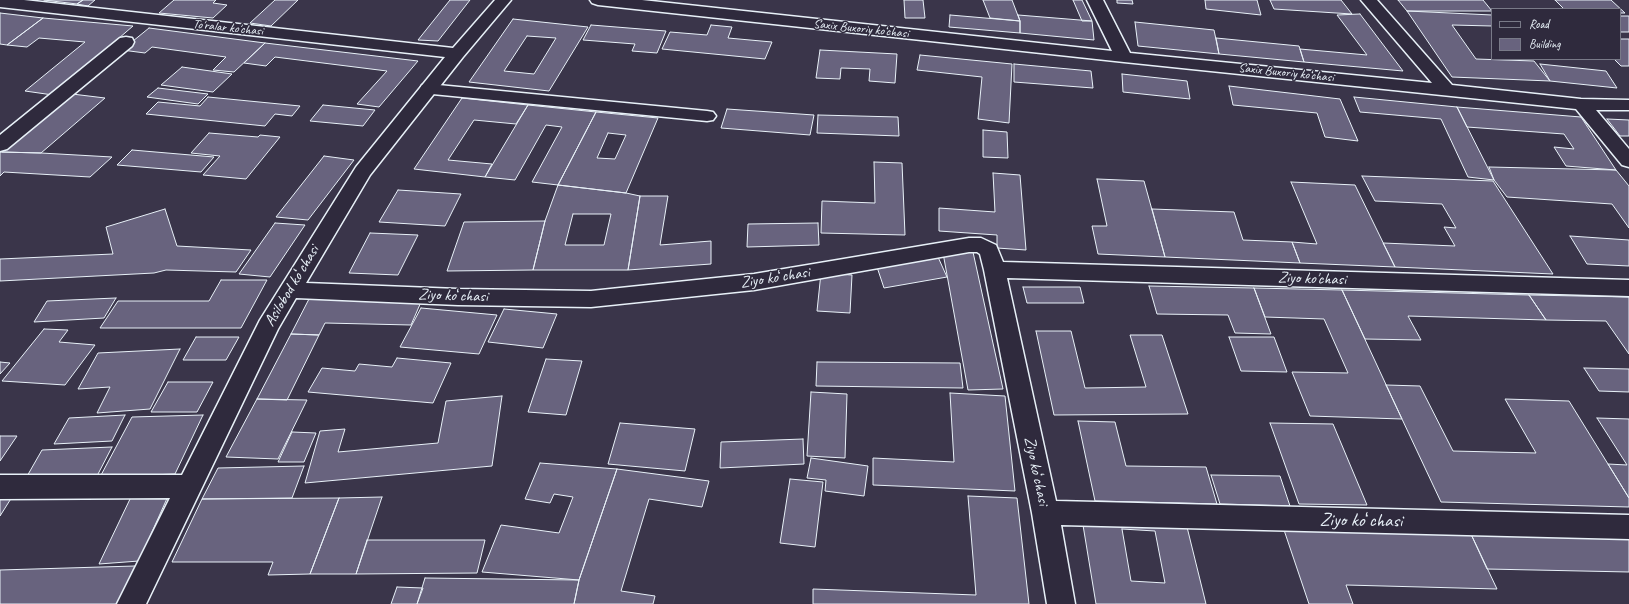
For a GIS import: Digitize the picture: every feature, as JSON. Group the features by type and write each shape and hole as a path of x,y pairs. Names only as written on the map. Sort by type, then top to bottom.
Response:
{"street":[{"name":"Asilobod koʻchasi","path":"131,604 268,326 363,171 457,53 503,0"},
{"name":"Saxix Buxoriy ko‘chasi","path":"598,0 1124,57 1581,104 1629,105"},
{"path":"1095,0 1124,57"},
{"path":"1369,0 1448,90"},
{"name":"To'ralar ko'chasi","path":"0,2 457,53"},
{"path":"0,145 126,42"},
{"path":"1581,104 1629,161"},
{"name":"Ziyo koʻchasi","path":"290,290 458,297 591,299 754,282 970,245 982,245 989,250 995,270 1045,513 1061,604"},
{"name":"Ziyo ko'chasi","path":"995,270 1629,288"},
{"path":"0,488 189,486"},
{"name":"Ziyo koʻchasi","path":"1045,513 1629,527"}],"lane":[{"path":"428,89 707,116"}],"building":[{"path":"44,0 83,0 77,4"},
{"path":"83,0 95,0 88,6 77,4"},
{"path":"174,0 216,0 213,3 227,5 213,18 159,13"},
{"path":"275,0 298,0 271,26 250,23"},
{"path":"450,0 470,0 438,41 418,40"},
{"path":"904,0 923,0 925,18 905,18"},
{"path":"983,0 1012,0 1020,21 990,18"},
{"path":"1073,0 1082,0 1092,21 1082,21"},
{"path":"1117,0 1132,0 1133,4 1117,3"},
{"path":"1205,0 1257,0 1261,15 1206,9"},
{"path":"1270,0 1341,0 1352,14 1274,9"},
{"path":"1398,0 1483,0 1491,10 1491,11 1407,11"},
{"path":"1555,0 1611,0 1620,8 1563,8"},
{"path":"1407,11 1491,15 1491,26 1452,25 1476,59 1534,61 1550,81 1452,77"},
{"path":"0,13 43,18 7,45 0,44"},
{"path":"1360,14 1403,71 1304,62 1300,49 1367,55 1337,15"},
{"path":"950,15 1020,21 1020,33 949,27"},
{"path":"1018,15 1092,21 1094,40 1020,33 1020,21"},
{"path":"1621,16 1629,16 1629,32 1621,32"},
{"path":"43,18 133,26 53,95 25,91 85,42 39,38 27,47 7,45"},
{"path":"513,19 588,27 549,91 469,82","holes":["527,36 556,38 534,74 504,71"]},
{"path":"1135,22 1214,30 1219,54 1138,46"},
{"path":"591,25 666,31 657,53 632,51 635,44 583,40"},
{"path":"711,25 732,27 728,38 772,42 765,59 662,49 670,32 707,35"},
{"path":"149,28 265,43 234,72 213,70 226,57 152,47 145,53 122,50"},
{"path":"1216,38 1299,46 1304,62 1219,54"},
{"path":"1621,39 1629,39 1629,66 1621,66 1615,60 1621,60"},
{"path":"265,43 418,61 379,107 357,104 387,71 275,57 266,66 244,63"},
{"path":"820,50 897,54 895,83 869,81 870,69 841,68 840,79 816,78"},
{"path":"920,55 1012,64 1009,123 978,119 982,77 917,70"},
{"path":"1014,64 1091,71 1093,88 1014,82"},
{"path":"1540,64 1606,71 1617,88 1550,81"},
{"path":"182,67 232,74 213,92 161,85"},
{"path":"1122,74 1187,81 1190,99 1123,92"},
{"path":"1229,86 1340,99 1358,141 1325,137 1317,113 1233,105"},
{"path":"158,88 208,94 198,104 147,97"},
{"path":"72,94 105,98 41,153 2,152"},
{"path":"208,97 300,106 292,116 275,114 265,126 146,114 158,102 200,106"},
{"path":"1354,97 1457,107 1494,180 1468,177 1441,119 1360,112"},
{"path":"462,98 528,105 516,124 474,120 448,160 492,164 485,177 414,169"},
{"path":"323,105 375,110 363,126 310,121"},
{"path":"528,105 596,112 558,185 532,182 562,127 546,125 515,180 485,177"},
{"path":"1457,107 1581,117 1616,170 1566,166 1554,147 1574,149 1564,134 1467,127"},
{"path":"727,109 814,115 810,135 721,128"},
{"path":"596,112 658,118 626,193 558,185","holes":["608,133 626,135 615,159 597,158"]},
{"path":"818,115 898,117 899,136 817,133"},
{"path":"1607,119 1629,120 1629,136 1620,136"},
{"path":"983,130 1007,132 1008,158 983,157"},
{"path":"209,133 258,137 260,135 280,137 246,179 203,175 220,156 191,153"},
{"path":"132,150 214,157 201,172 117,165"},
{"path":"0,152 112,157 90,177 4,172 0,176"},
{"path":"324,156 354,160 308,220 276,217"},
{"path":"874,162 902,163 905,235 821,233 822,201 875,203"},
{"path":"1489,167 1616,170 1629,186 1629,228 1612,204 1507,197 1494,180"},
{"path":"993,173 1020,175 1026,250 997,248 997,235 939,231 939,208 995,212"},
{"path":"1362,176 1493,181 1553,274 1395,267 1383,243 1455,246 1444,227 1456,228 1442,204 1375,201"},
{"path":"1097,179 1144,181 1165,257 1098,254 1092,226 1107,226"},
{"path":"1291,182 1355,185 1395,267 1300,263 1292,242 1317,244"},
{"path":"558,185 640,196 628,270 533,270 545,221","holes":["573,214 611,214 604,245 565,245"]},
{"path":"398,190 461,194 445,226 379,222"},
{"path":"640,196 668,196 660,245 711,241 711,264 628,270"},
{"path":"165,209 177,246 251,250 236,272 166,270 154,273 0,281 0,259 113,254 106,227"},
{"path":"1152,209 1234,212 1243,240 1292,242 1300,263 1165,257"},
{"path":"545,221 533,270 447,271 464,222"},
{"path":"275,223 305,225 270,277 239,274"},
{"path":"818,223 819,245 747,247 748,224"},
{"path":"370,233 418,235 398,275 349,273"},
{"path":"1570,236 1629,240 1629,266 1587,264"},
{"path":"973,252 1003,389 968,390 943,253"},
{"path":"938,257 947,277 884,288 877,267"},
{"path":"821,273 852,275 850,313 817,311"},
{"path":"221,280 267,280 241,328 100,328 118,301 209,301"},
{"path":"1149,286 1254,288 1271,334 1235,333 1228,315 1157,314"},
{"path":"1023,287 1080,287 1084,303 1027,303"},
{"path":"1254,288 1342,290 1402,419 1310,416 1292,372 1348,373 1324,319 1265,317"},
{"path":"1342,290 1529,295 1546,320 1408,316 1421,340 1365,339"},
{"path":"1529,295 1629,297 1629,354 1606,321 1546,320"},
{"path":"116,298 104,318 34,322 47,301"},
{"path":"309,299 421,302 411,325 325,323 319,335 291,334"},
{"path":"421,308 497,315 479,354 400,347"},
{"path":"504,309 557,314 543,348 488,342"},
{"path":"44,329 68,330 59,342 95,345 65,385 2,381"},
{"path":"1036,331 1071,331 1085,388 1146,387 1130,335 1162,335 1188,414 1054,415"},
{"path":"291,334 319,335 287,400 257,399"},
{"path":"196,337 239,337 226,360 183,360"},
{"path":"1229,337 1274,337 1287,372 1241,371"},
{"path":"180,349 150,409 97,413 110,387 78,389 98,353"},
{"path":"397,358 451,363 433,403 308,392 322,368 355,371 359,364 392,367"},
{"path":"546,359 582,361 566,415 528,412"},
{"path":"0,362 10,363 0,374"},
{"path":"817,362 960,363 963,388 816,386"},
{"path":"1584,368 1629,369 1629,392 1599,391"},
{"path":"168,382 213,382 197,412 151,412"},
{"path":"1386,385 1420,386 1453,451 1536,453 1505,399 1569,401 1629,498 1629,507 1441,502"},
{"path":"811,392 847,394 845,458 807,456"},
{"path":"950,393 1005,396 1015,491 873,485 873,458 954,462"},
{"path":"502,396 492,466 305,483 320,431 345,429 338,452 438,443 446,401"},
{"path":"257,399 307,400 278,459 226,457"},
{"path":"125,415 112,441 54,444 69,418"},
{"path":"203,415 175,474 100,477 132,417"},
{"path":"1597,418 1629,419 1629,498 1608,464 1627,465"},
{"path":"1078,421 1115,422 1126,466 1206,467 1217,504 1095,501"},
{"path":"620,423 695,429 685,471 608,464"},
{"path":"1270,423 1333,424 1367,505 1299,504"},
{"path":"292,432 316,433 304,462 278,462"},
{"path":"0,436 17,436 0,461"},
{"path":"803,439 804,464 720,468 721,442"},
{"path":"112,447 97,476 26,478 42,450"},
{"path":"811,458 868,466 864,496 825,491 826,480 807,478"},
{"path":"540,463 617,469 579,580 482,572 501,525 559,533 573,497 554,494 550,503 525,499"},
{"path":"304,466 292,498 202,499 218,468"},
{"path":"617,469 709,481 702,507 649,499 621,591 655,596 653,604 574,604 579,580"},
{"path":"1211,475 1280,476 1290,506 1220,504"},
{"path":"790,479 823,482 815,547 780,543"},
{"path":"169,494 139,561 99,564 131,497"},
{"path":"968,496 1017,498 1029,604 813,604 813,589 976,595"},
{"path":"0,497 12,497 0,516"},
{"path":"382,497 356,574 310,574 339,498"},
{"path":"339,498 310,574 268,575 273,562 172,562 202,499"},
{"path":"1082,519 1186,523 1206,604 1096,604","holes":["1122,529 1155,531 1165,583 1131,581"]},
{"path":"1283,527 1470,532 1497,589 1346,585 1353,604 1309,604"},
{"path":"1470,532 1629,536 1629,572 1487,569"},
{"path":"367,540 485,540 477,573 356,574"},
{"path":"135,566 117,604 0,604 0,570"},
{"path":"425,578 579,580 574,604 417,604"},
{"path":"397,587 423,588 417,604 391,604"}]}
